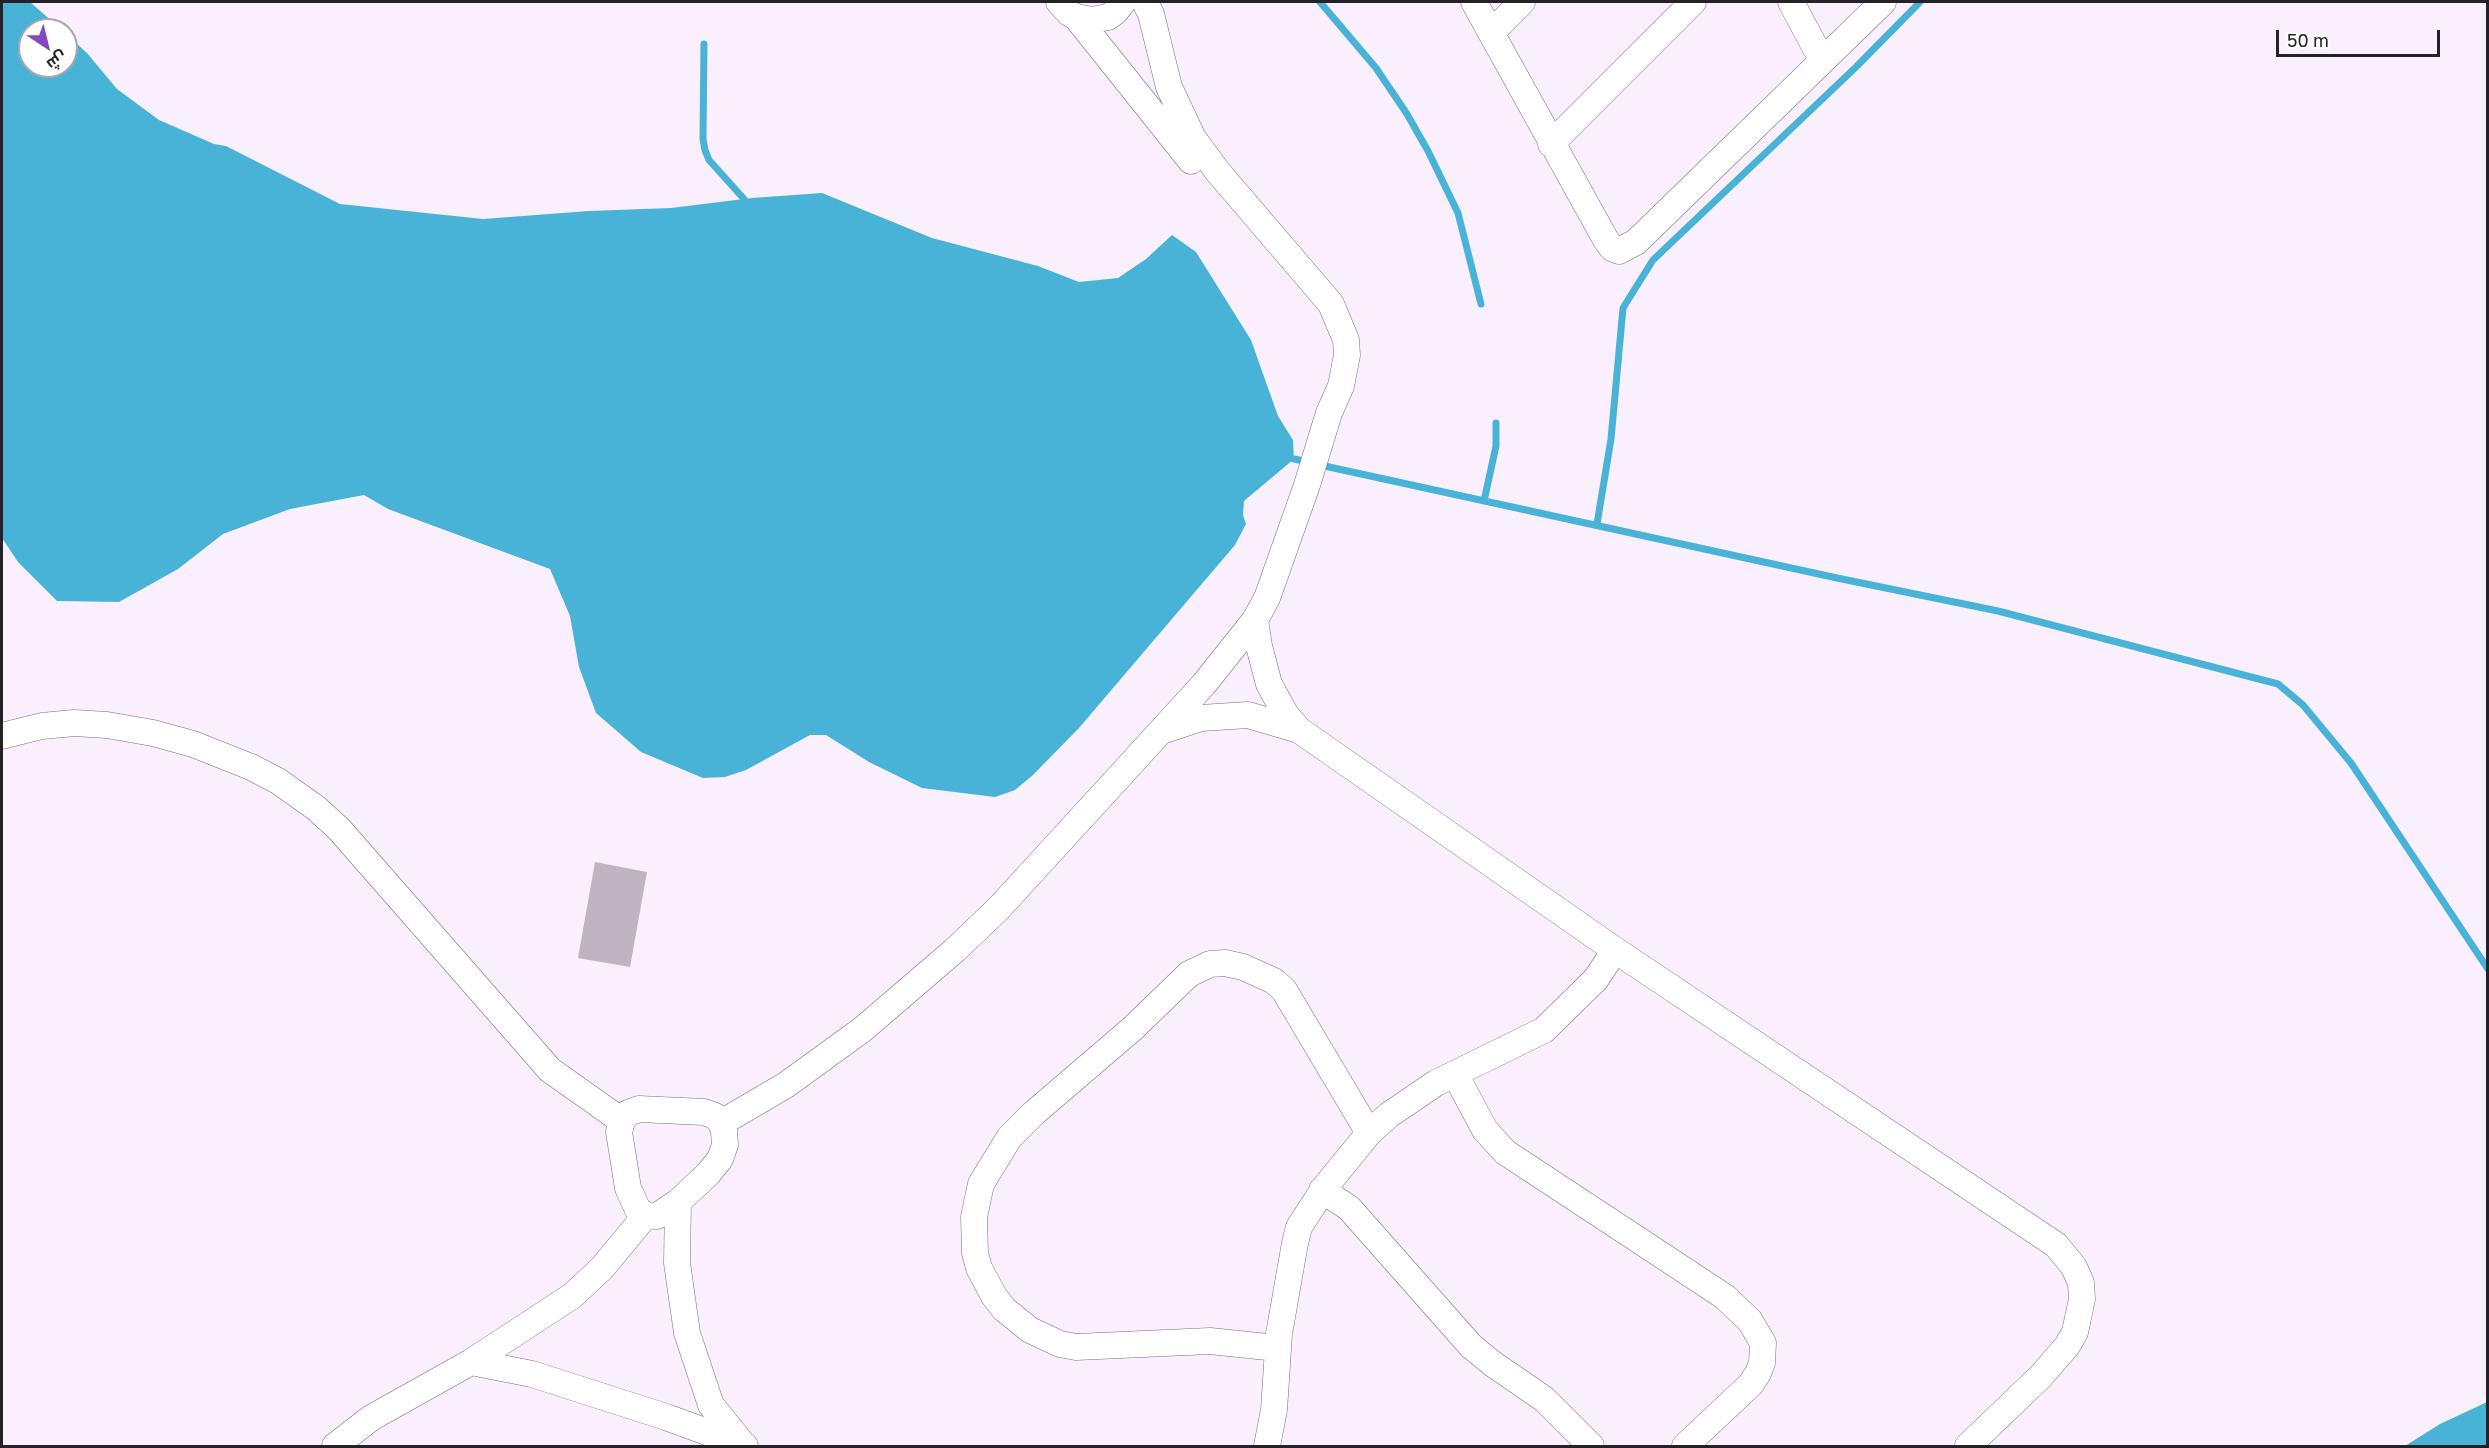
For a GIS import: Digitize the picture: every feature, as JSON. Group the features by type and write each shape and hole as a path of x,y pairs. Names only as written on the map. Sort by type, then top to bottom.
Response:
{"street":[{"path":"1067,9 1084,20 1100,19 1115,12 1123,2"},
{"path":"721,1123 786,1085 863,1029 955,950 999,908 1204,684 1255,620 1266,598 1307,485 1329,413 1341,386 1347,355 1342,327 1331,304 1218,172 1193,138 1169,87 1151,14 1145,2"},
{"path":"1474,2 1606,240 1612,248 1619,251 1636,242 1882,2"},
{"path":"1491,33 1522,2"},
{"path":"1551,144 1693,2"},
{"path":"1791,2 1822,60"},
{"path":"1067,9 1156,116 1206,181 1299,290 1319,318 1326,331 1331,363 1329,413"},
{"path":"1255,620 1269,684 1286,715 1299,730 1615,950 2042,1235 2056,1245 2070,1261 2081,1283 2082,1299 2074,1332 2067,1346 2042,1377 1968,1446"},
{"path":"1162,731 1201,718 1227,715 1248,715 1299,730"},
{"path":"2,736 42,726 74,723 107,725 153,733 193,744 251,767 278,781 316,808 339,830 550,1070 622,1121"},
{"path":"1267,1446 1274,1410 1277,1348 1299,1227 1337,1169 1369,1133 1404,1105 1455,1074 1544,1030 1596,979 1615,950"},
{"path":"1277,1348 1210,1341 1076,1347 1060,1344 1030,1330 1004,1309 979,1268 975,1253 974,1217 981,1184 1004,1146 1034,1113 1132,1029 1189,974 1210,964 1225,963 1243,967 1274,981 1284,990 1369,1133"},
{"path":"1455,1074 1485,1130 1505,1152 1725,1297 1743,1313 1763,1343 1762,1363 1751,1384 1685,1446"},
{"path":"639,1109 678,1109 704,1112 715,1116 721,1123 725,1145 720,1159 702,1182 657,1216 646,1215 638,1210 628,1188 619,1132 622,1121 628,1113 639,1109"},
{"path":"1322,1191 1349,1208 1471,1346 1554,1408 1591,1446"},
{"path":"678,1202 678,1272 683,1312 694,1357 711,1404 725,1425 745,1446"},
{"path":"335,1446 371,1418 471,1362 580,1289 602,1268 646,1215"},
{"path":"471,1362 532,1374 666,1417 745,1446"}],"water":[{"path":"2,2 30,2 48,18 18,18 18,78 78,78 78,45 117,89 159,120 214,144 226,146 340,204 483,219 671,208 752,198 822,193 932,238 1038,266 1079,282 1118,278 1146,259 1172,235 1196,252 1251,340 1278,416 1293,440 1294,459 1244,501 1243,515 1246,524 1235,545 1079,728 1015,790 995,797 922,788 869,762 826,735 810,735 746,770 725,777 703,778 641,752 596,713 579,667 570,616 550,569 388,509 364,495 290,509 223,534 178,569 119,602 57,601 18,562 2,538"},
{"path":"2487,1402 2487,1446 2405,1446 2440,1424"}],"building":[{"path":"595,862 647,872 630,967 578,958"}],"waterway":[{"path":"1320,2 1376,68 1407,114 1428,151 1458,213 1481,304"},
{"path":"1597,524 1611,439 1623,308 1653,260 1856,67 1920,2"},
{"path":"704,44 703,139 705,150 709,160 744,199"},
{"path":"1484,501 1496,446 1496,423"},
{"path":"1294,459 1309,462"},
{"path":"1320,465 1998,611 2278,684 2303,705 2351,763 2488,969"}]}
